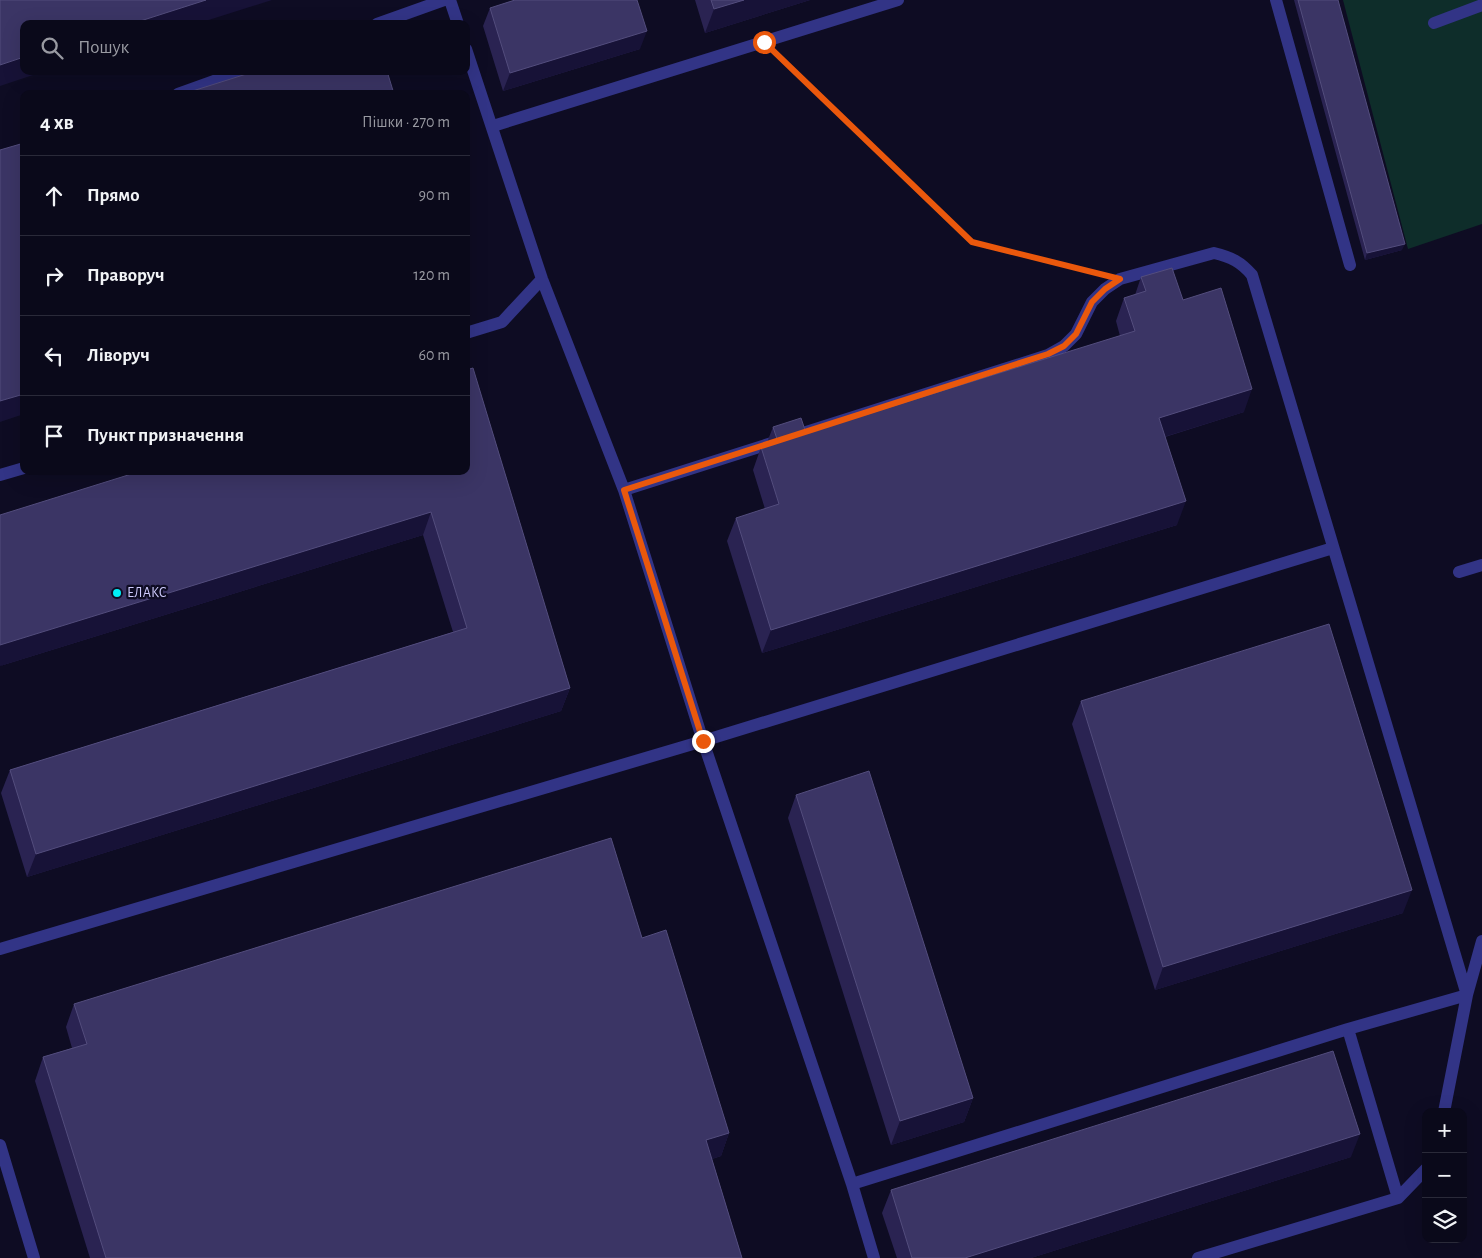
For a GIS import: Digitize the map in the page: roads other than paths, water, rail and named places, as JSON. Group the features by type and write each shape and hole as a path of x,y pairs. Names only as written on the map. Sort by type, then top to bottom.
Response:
{"lane":[{"path":"388,20 444,0"},
{"path":"450,0 457,20"},
{"path":"493,126 898,0"},
{"path":"1276,0 1350,265"},
{"path":"1434,23 1482,5"},
{"path":"470,60 542,279 624,490 703,741 852,1184 874,1258"},
{"path":"189,90 231,75"},
{"path":"624,490 1048,354 1064,346 1076,334 1092,302 1105,289 1120,279 1214,253 1229,256 1242,264 1252,275 1467,995"},
{"path":"470,332 502,322 542,279"},
{"path":"0,475 20,469"},
{"path":"0,949 703,741 1333,548"},
{"path":"1460,572 1482,565"},
{"path":"1445,1108 1467,995 1482,940"},
{"path":"852,1184 1348,1029 1467,995"},
{"path":"1348,1029 1398,1198"},
{"path":"0,1145 34,1258"},
{"path":"1198,1258 1398,1198 1422,1173"}],"place":[{"name":"ЕЛАКС","path":"117,593"}]}
